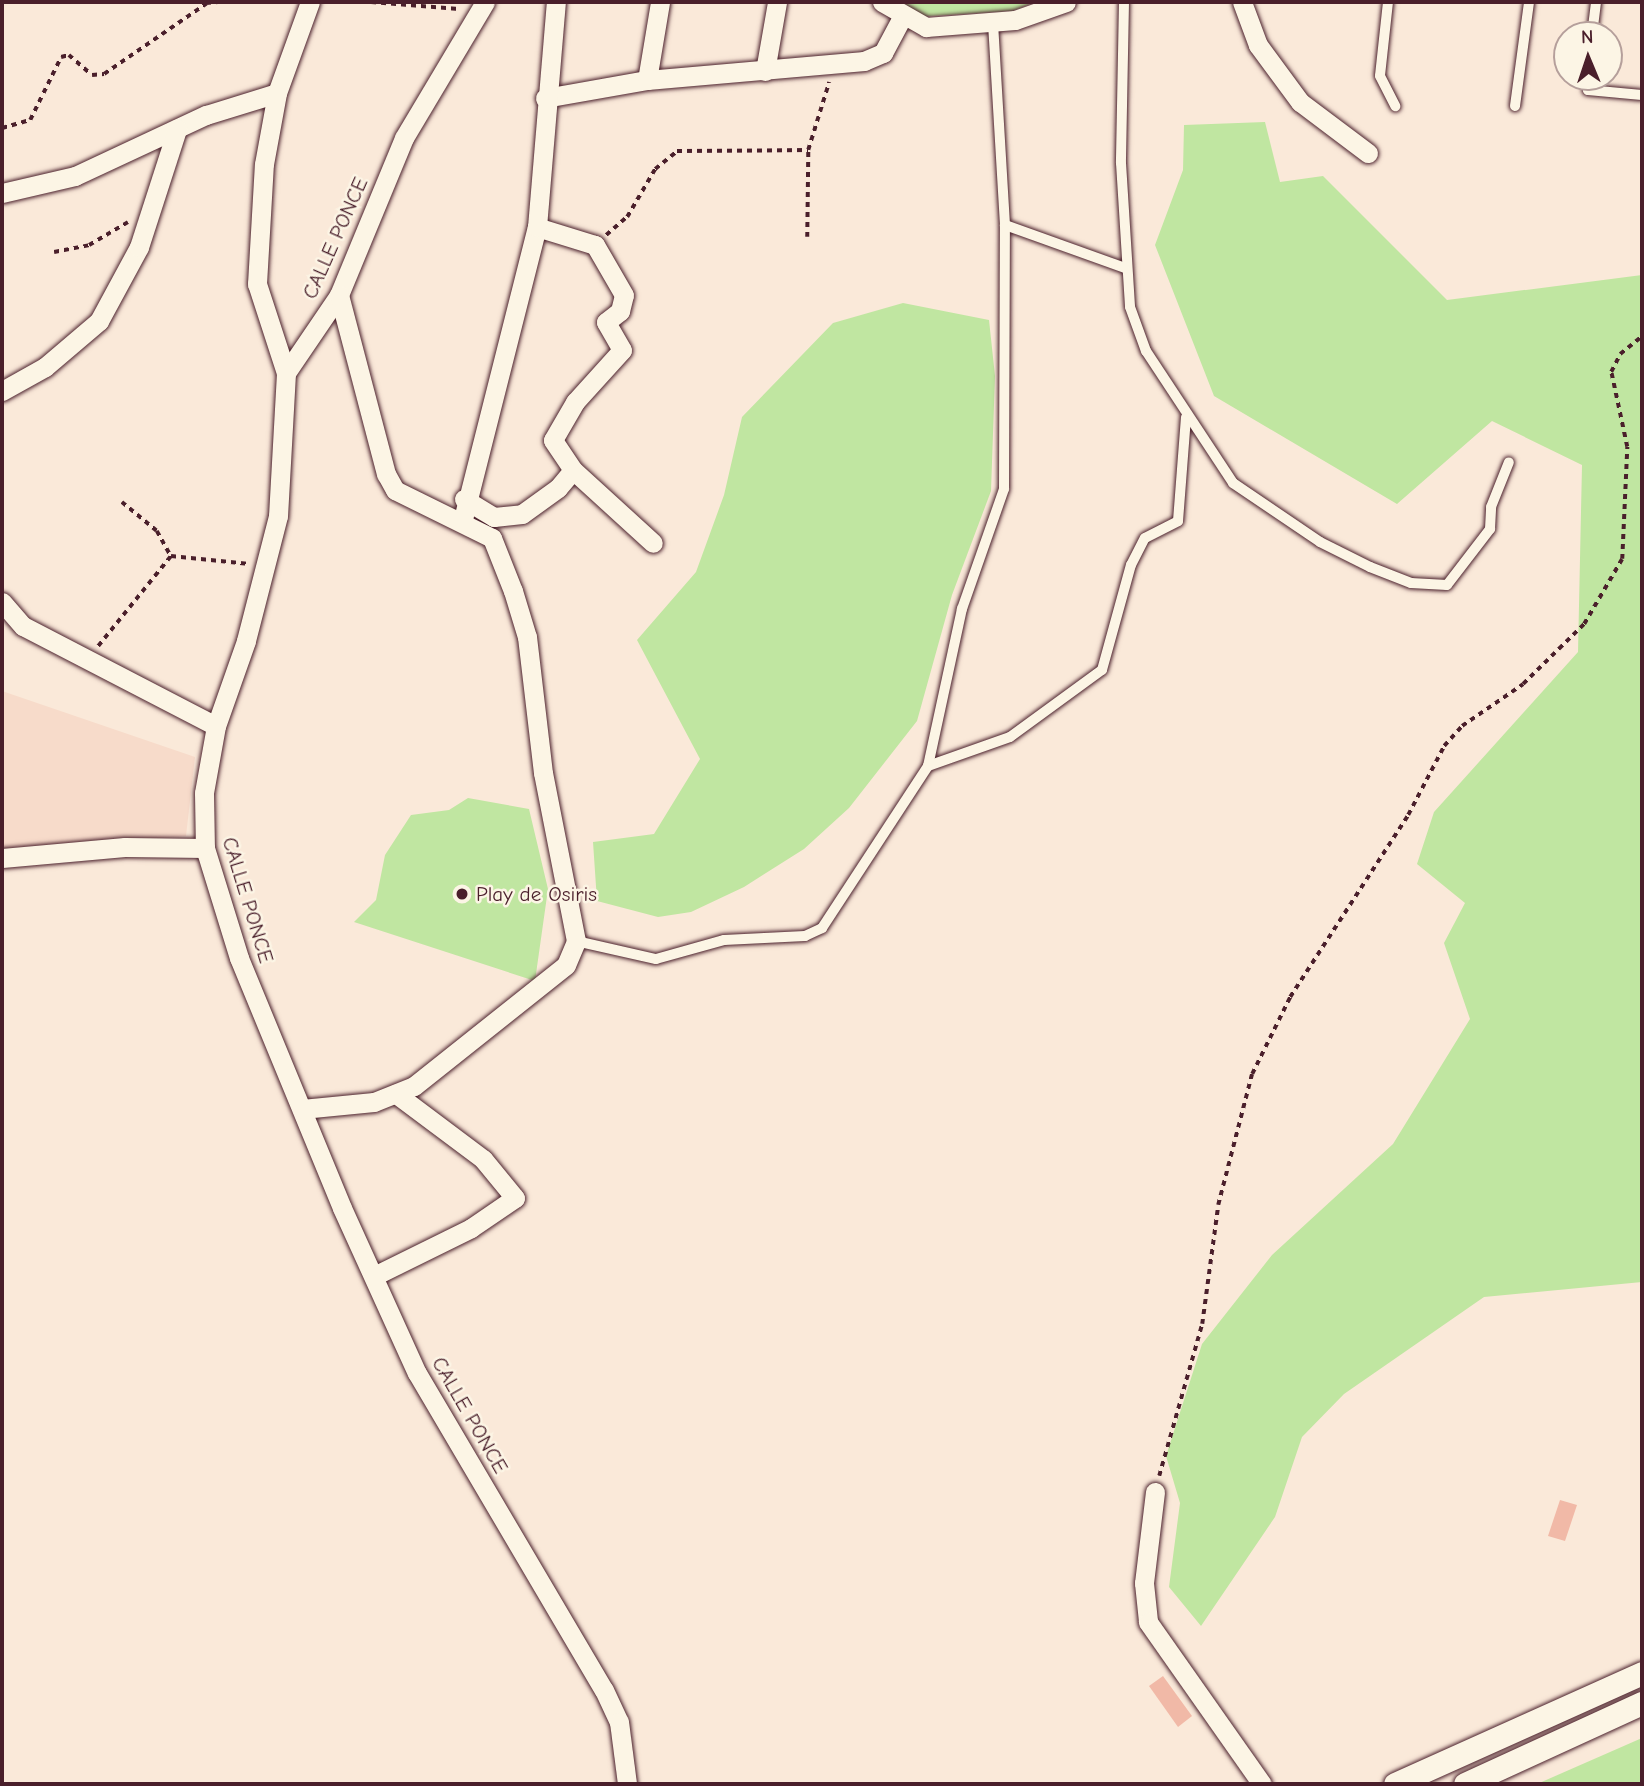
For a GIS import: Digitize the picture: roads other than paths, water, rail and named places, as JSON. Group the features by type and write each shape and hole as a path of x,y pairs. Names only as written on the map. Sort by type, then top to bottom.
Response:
{"street":[{"path":"286,373 257,284 264,164 277,93 310,2"},
{"path":"463,519 464,499 512,344 537,227 545,98 556,2"},
{"path":"647,80 660,2"},
{"path":"765,71 777,2"},
{"path":"882,2 902,18 926,27 993,22 1038,15 1066,2"},
{"path":"1242,2 1258,45 1300,102 1368,153"},
{"name":"CALLE PONCE","path":"482,7 404,138 339,295 286,373 278,516 216,726 204,793 205,848 239,958 417,1373 604,1690 619,1722 627,1784"},
{"path":"545,98 647,80 834,66 883,53 902,18"},
{"path":"2,193 75,176 177,129 277,93"},
{"path":"2,391 45,367 99,321 125,279 153,205 177,129"},
{"path":"537,227 595,245 624,295 620,311 606,322 622,350 575,402 553,440 573,470 653,543"},
{"path":"302,1109 396,1094 450,1061 566,965 576,941 543,773 527,637 492,538 463,519 395,490 386,474 339,295"},
{"path":"464,499 494,517 522,514 573,470"},
{"path":"2,602 23,626 216,726"},
{"path":"2,858 205,848"},
{"path":"374,1276 471,1228 514,1198 482,1159 396,1094"},
{"path":"1156,1492 1144,1583 1148,1622 1262,1784"},
{"path":"1395,1784 1642,1673"},
{"path":"1465,1784 1642,1703"}],"lane":[{"path":"1124,2 1125,268 1130,307 1146,351 1186,417 1233,483 1273,513 1411,583 1447,585 1490,529 1491,507 1509,462"},
{"path":"1388,2 1380,76 1395,106"},
{"path":"1515,106 1529,2"},
{"path":"1594,21 1597,2"},
{"path":"576,941 656,959 724,940 805,936 822,928 928,766 962,609 1004,489 1006,225 993,22"},
{"path":"1599,91 1642,95"},
{"path":"1006,225 1125,268"},
{"path":"928,766 1010,737 1101,670 1131,565 1145,538 1178,521 1186,417"}],"place":[{"name":"Play de Osiris","path":"462,894"}]}
